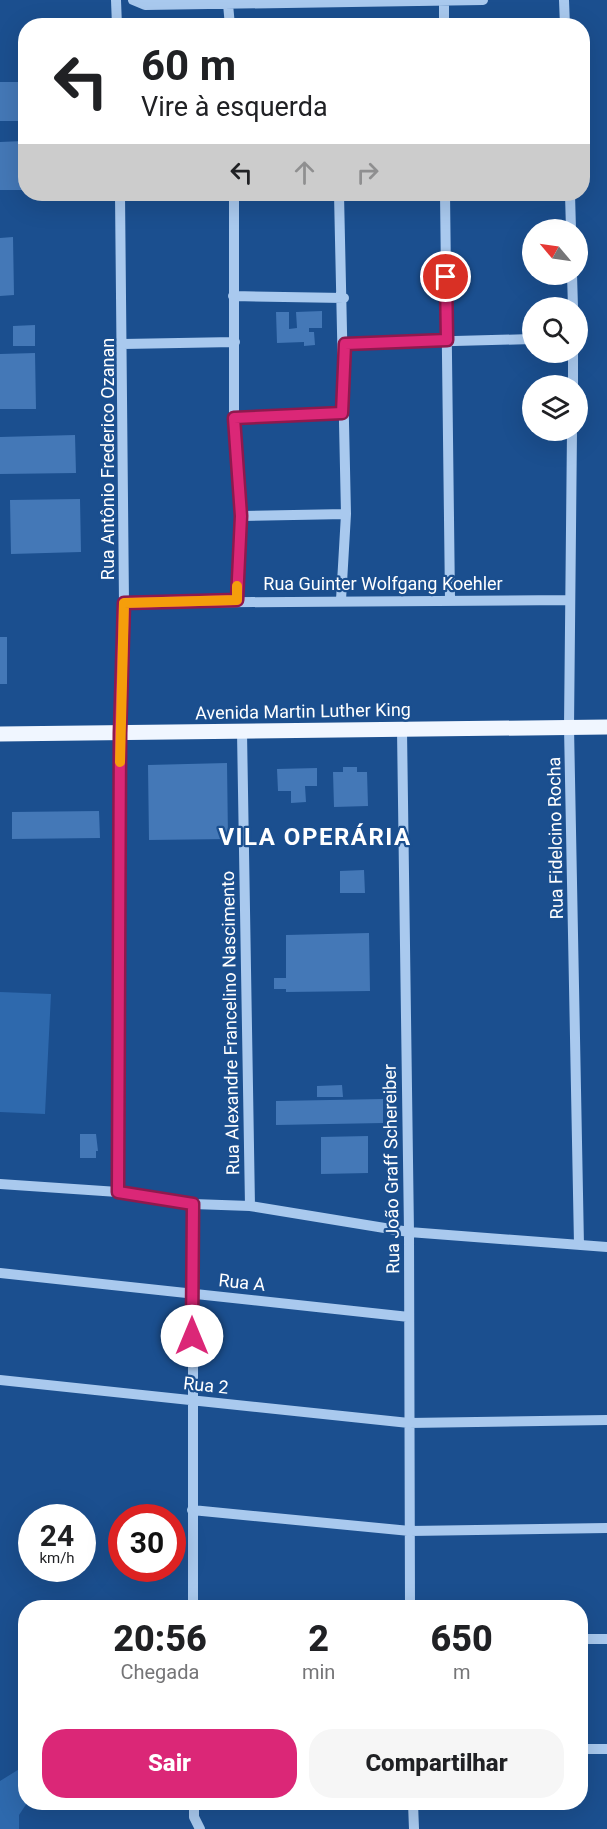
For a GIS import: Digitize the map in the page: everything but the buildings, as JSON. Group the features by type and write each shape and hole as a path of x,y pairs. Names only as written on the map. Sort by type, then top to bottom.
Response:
{"main road":[{"name":"Avenida Martin Luther King","path":"0,734 607,727"}],"street":[{"path":"116,0 117,18"},
{"path":"133,0 145,5 483,0"},
{"path":"564,0 565,18"},
{"path":"444,2 444,18"},
{"path":"228,4 229,18"},
{"name":"Rua Antônio Frederico Ozanan","path":"118,1192 120,733 124,603 120,201"},
{"path":"234,201 234,418 241,516 237,600"},
{"path":"339,201 345,344 342,413 346,514 341,600"},
{"path":"445,201 450,600"},
{"path":"570,201 571,219"},
{"path":"233,296 344,298"},
{"path":"345,344 522,339"},
{"path":"123,344 234,342"},
{"path":"234,418 342,413"},
{"name":"Rua Fidelcino Rocha","path":"572,441 569,728 579,1245"},
{"path":"241,516 346,514"},
{"name":"Rua Guinter Wolfgang Koehler","path":"124,603 237,600 570,600"},
{"name":"Rua João Graff Schereiber","path":"402,730 409,1232 410,1600"},
{"name":"Rua Alexandre Francelino Nascimento","path":"242,732 250,1206"},
{"path":"0,1184 118,1192 193,1204 250,1206 409,1232 607,1247"},
{"path":"193,1204 191,1400 193,1600"},
{"name":"Rua A","path":"0,1273 409,1317"},
{"name":"Rua 2","path":"0,1380 409,1423"},
{"path":"409,1423 607,1420"},
{"path":"192,1510 410,1531 607,1528"},
{"path":"588,1639 607,1639"},
{"path":"588,1749 607,1749"},
{"path":"194,1810 194,1816 200,1829"},
{"path":"413,1810 414,1829"}],"shaded area":[{"path":"0,992 51,994 45,1114 0,1112"},
{"path":"18,1770 18,1810 22,1810 19,1815 19,1829 0,1829 0,1781"}],"slow traffic":[{"path":"120,762 124,603 237,600 237,586"}],"district":[{"name":"VILA OPERÁRIA","path":"315,837"}],"route":[{"path":"192,1336 193,1204 118,1192 120,733 124,603 237,600 241,516 234,418 342,413 345,344 447,340 446,277"}]}
